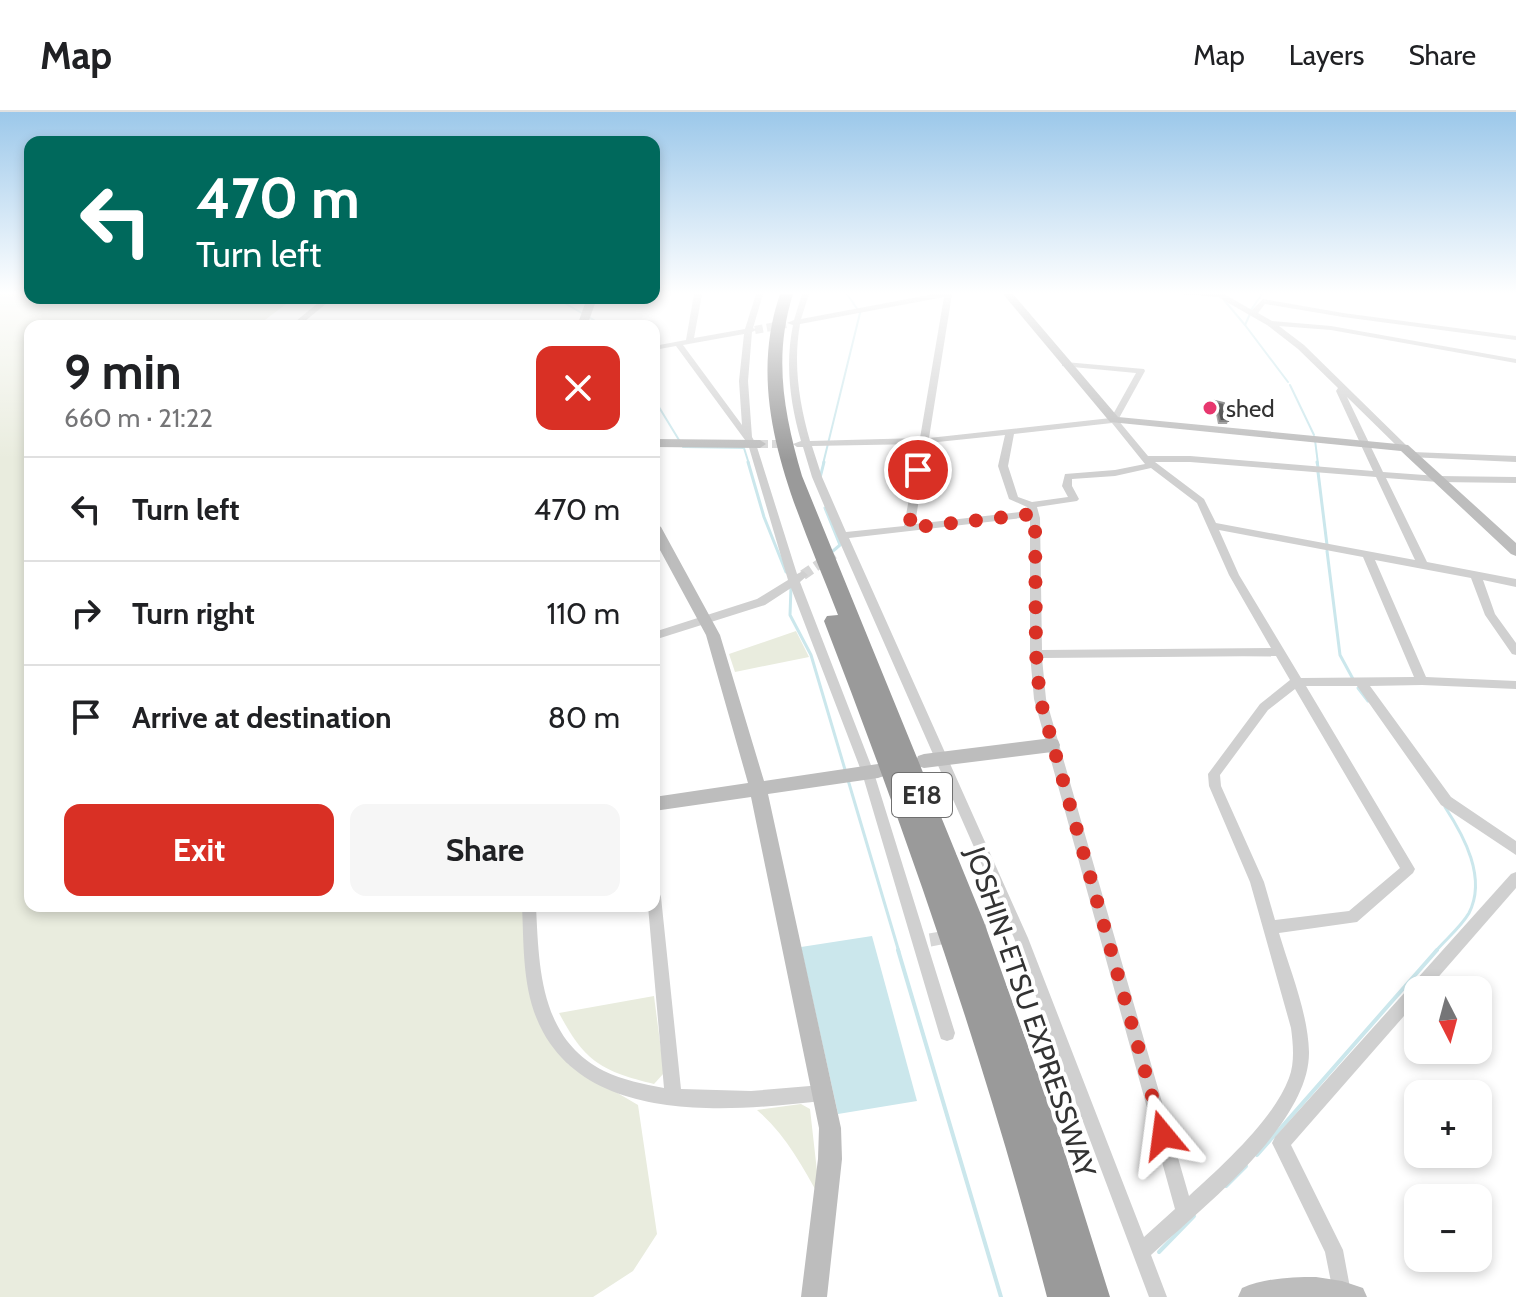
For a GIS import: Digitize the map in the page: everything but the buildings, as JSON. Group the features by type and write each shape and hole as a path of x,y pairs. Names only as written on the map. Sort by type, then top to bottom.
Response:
{"highway":[{"name":"JOSHIN-ETSU EXPRESSWAY","path":"762,349 763,405 774,455 801,537 888,755 952,927 1019,1131 1062,1289"},
{"name":"JOSHIN-ETSU EXPRESSWAY","path":"775,349 773,375 778,418 793,476 946,855 1041,1128 1093,1297"},
{"path":"1041,1128 1102,1297"}],"street":[{"path":"683,349 753,441"},
{"path":"745,349 742,361 753,441 799,578 873,772 925,941 947,1033"},
{"path":"792,349 791,361 802,444 932,760 1008,928 1158,1297"},
{"path":"909,528 939,349"},
{"path":"1053,349 1148,462 1201,501 1234,575 1277,652 1408,869 1352,917 1271,927"},
{"path":"1303,349 1408,452 1516,551"},
{"path":"1450,349 1516,361"},
{"path":"1065,364 1141,371 1114,420"},
{"path":"1343,389 1340,391 1423,566"},
{"path":"802,444 922,441 1114,420 1364,443 1408,452 1516,459"},
{"path":"1010,432 1003,466 1014,499 1032,510"},
{"path":"660,443 753,441"},
{"path":"1480,457 1516,488"},
{"path":"834,554 844,541 1032,510 1074,499 1067,486 1068,476 1115,473 1148,462 1190,459 1438,479 1508,480"},
{"path":"1032,510 1040,699 1185,1212"},
{"path":"1211,525 1516,583"},
{"path":"660,538 713,635 758,789 830,1128 830,1159 814,1297"},
{"path":"1368,556 1422,681"},
{"path":"1476,576 1490,615 1516,651"},
{"path":"660,634 761,602 799,578"},
{"path":"1036,654 1277,652"},
{"path":"1141,1252 1257,1141 1297,1079 1302,1052 1299,1028 1257,882 1215,786 1214,774 1264,707 1296,682 1422,681 1516,685"},
{"path":"1361,683 1446,801 1516,849"},
{"path":"932,760 1052,745"},
{"path":"660,803 873,772"},
{"path":"1348,1295 1334,1250 1281,1143 1516,878"},
{"path":"530,912 537,988 548,1026 566,1056 588,1073 617,1085 673,1096 754,1101 822,1093"},
{"path":"655,912 673,1096"},
{"path":"1251,1297 1274,1291 1334,1290 1348,1295"}],"shaded area":[{"path":"0,349 24,349 24,912 531,912 534,1005 568,1064 638,1105 657,1234 633,1271 593,1297 0,1297"},
{"path":"796,631 809,657 735,672 729,654"},
{"path":"654,996 664,1073 654,1084 620,1074 596,1062 577,1043 559,1013"},
{"path":"801,1104 810,1109 820,1198 800,1162 757,1110"}],"water":[{"path":"872,936 917,1101 838,1114 801,947"}],"waterway":[{"path":"823,464 851,349"},
{"path":"1263,349 1288,382"},
{"path":"1290,385 1314,435"},
{"path":"660,409 679,440"},
{"path":"1315,440 1318,464"},
{"path":"683,447 744,448 749,464"},
{"path":"748,462 764,517 786,572"},
{"path":"820,478 824,462"},
{"path":"1317,462 1318,467"},
{"path":"1318,472 1327,545"},
{"path":"825,508 840,545 833,551"},
{"path":"1327,551 1340,655 1353,679"},
{"path":"791,587 790,615 811,655 846,773"},
{"path":"1358,688 1368,701"},
{"path":"848,780 899,952"},
{"path":"1435,952 1469,913 1476,886 1466,844 1445,807"},
{"path":"898,950 1001,1297"},
{"path":"1257,1155 1437,950"},
{"path":"1226,1186 1246,1166"},
{"path":"1159,1252 1194,1216"}],"tunnel":[{"path":"760,444 794,444"},
{"path":"803,575 834,554"},
{"path":"974,933 1002,928"},
{"path":"930,940 952,936"}],"place":[{"name":"shed","path":"1210,408"}],"route":[{"path":"918,470 909,528 1033,514 1035,518 1036,654 1040,699 1163,1135"}]}
